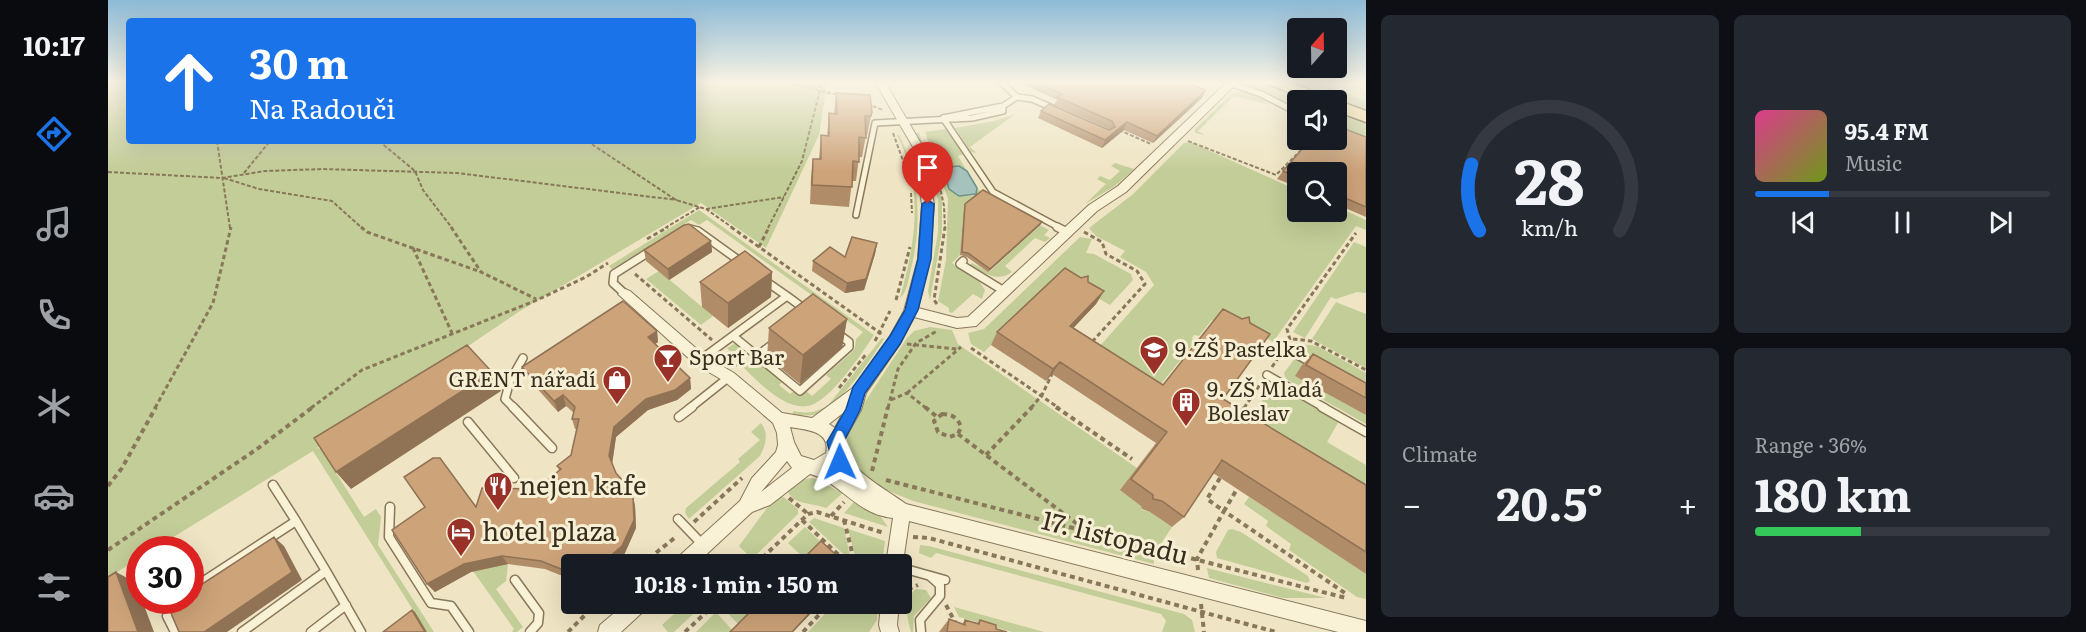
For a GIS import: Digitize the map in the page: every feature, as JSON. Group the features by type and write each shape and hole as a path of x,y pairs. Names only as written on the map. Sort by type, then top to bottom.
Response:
{"street":[{"path":"747,506 748,496 778,462 794,430 810,425 833,412 859,391 895,340 911,310 924,259 929,224 927,187 921,165 901,133 901,121 896,111"},
{"path":"911,310 967,324 1072,234 1093,208 1122,189 1200,111"},
{"path":"626,294 700,360 729,377 778,418 827,431 845,466 870,489 902,511 896,554"},
{"path":"694,554 747,506 761,503 794,474 830,460 853,410 859,391"},
{"path":"778,418 795,461 812,467"},
{"name":"17. listopadu","path":"812,467 830,475 862,500 883,511 902,511 1366,630"},
{"path":"607,632 627,614"},
{"path":"886,630 888,614"}],"lane":[{"path":"856,215 875,123 943,118 956,120 1001,111"},
{"path":"943,118 993,192 1072,234"},
{"path":"683,231 691,229 698,231 744,264"},
{"path":"626,294 613,283 614,274 655,248"},
{"path":"963,261 960,264 1004,291"},
{"path":"761,277 812,314 803,321"},
{"path":"700,360 787,296"},
{"path":"733,336 800,391 849,347 849,342 829,327"},
{"path":"758,356 785,335"},
{"path":"1285,348 1325,371"},
{"path":"523,358 510,381 505,399 552,448"},
{"path":"1267,375 1366,432"},
{"path":"678,417 729,377"},
{"path":"468,422 514,478"},
{"path":"273,485 361,632"},
{"path":"390,507 389,537 431,603 451,606 469,632"},
{"path":"678,519 704,545"},
{"path":"204,581 296,521"},
{"path":"242,632 326,571"},
{"path":"912,571 945,580"},
{"path":"921,632 920,620 940,596 940,585 930,576"},
{"path":"515,580 539,613 538,623 530,632"},
{"path":"311,632 346,606"},
{"path":"168,614 174,632"}],"path":[{"path":"759,247 802,161 815,111"},
{"path":"890,127 900,148 910,184"},
{"path":"1112,127 1153,145"},
{"path":"1182,142 1198,143 1265,173 1276,175 1299,150"},
{"path":"108,486 122,468 213,303 231,225 217,144"},
{"path":"243,174 268,144"},
{"path":"383,144 415,171 423,190 481,272"},
{"path":"592,144 677,200"},
{"path":"222,178 265,171 322,169 457,173 677,200 706,209 880,334 886,336"},
{"path":"108,172 222,178 259,189 332,201 367,232 481,272 537,300"},
{"path":"911,191 913,221"},
{"path":"706,209 784,197"},
{"path":"643,242 700,207"},
{"path":"1072,234 1082,231 1088,225"},
{"path":"1082,231 1102,242 1106,254 1137,271 1145,284 1084,350"},
{"path":"1291,339 1287,329 1356,233"},
{"path":"896,300 910,245"},
{"path":"413,248 452,333"},
{"path":"108,550 258,449 362,370 537,300 586,277 614,259"},
{"path":"633,273 716,343"},
{"path":"874,343 890,311"},
{"path":"942,328 941,331 921,339 914,346 895,376 891,400 871,473 878,478 1346,596 1207,499 1220,478"},
{"path":"1238,418 1291,339"},
{"path":"1291,339 1311,341 1366,370"},
{"path":"891,400 903,397 960,348 914,346"},
{"path":"971,348 1132,459"},
{"path":"835,393 867,352"},
{"path":"986,455 1050,385 1052,374"},
{"path":"907,393 937,417"},
{"path":"946,414 955,416 962,427 958,434 950,437 938,432 934,425 937,417 946,414"},
{"path":"958,434 1086,531"},
{"path":"693,523 746,475"},
{"path":"1198,575 1197,560 1237,489"},
{"path":"783,493 808,514"},
{"path":"831,516 848,498"},
{"path":"766,554 808,514 817,512 886,533"},
{"path":"802,520 838,554"},
{"path":"844,520 852,554"},
{"path":"654,554 677,536"},
{"path":"909,537 929,538 1276,632"},
{"path":"1201,596 1204,632"},
{"path":"568,632 586,614"},
{"path":"686,632 705,614"},
{"path":"803,632 820,614"},
{"path":"948,627 953,621"}],"green space":[{"path":"108,111 126,111 126,144 696,144 696,111 823,111 819,135 766,248 701,203 520,311 317,448 321,449 364,517 376,509 381,517 378,545 434,632 427,632 313,451 175,536 126,536 126,566 108,578"},
{"path":"1213,111 1218,111 1198,131 1205,135 1195,133 1195,129"},
{"path":"1015,114 970,147 977,153 971,152 955,128 994,121"},
{"path":"1347,115 1366,122 1366,139 1347,131"},
{"path":"946,129 964,154 958,156 967,171 964,169 959,196 973,196 977,188 982,193 964,208 960,255 952,263 979,281 985,290 982,299 973,294 952,313 949,312 949,308 938,301 946,260 948,199 925,132"},
{"path":"915,133 919,133 942,199 942,232 930,300 928,291 938,232 938,199"},
{"path":"897,135 899,135 912,168 918,221 908,283 900,298 910,257 915,216 911,175 906,155"},
{"path":"1190,142 1287,186 1287,222 1347,222 1347,211 1366,220 1366,230 1356,226 1273,342 1265,337 1231,330 1212,320 1199,336 1194,335 1192,338 1195,342 1152,395 1091,356 1154,285 1146,272 1120,257 1125,251 1096,236 1089,228 1132,195 1184,143"},
{"path":"1115,163 1134,169 1115,186 1085,204 1106,184 1097,179 1100,176 1110,180 1120,171 1111,166"},
{"path":"699,210 874,335 845,376 817,403 800,406 782,400 758,382 727,348 734,344 741,345 733,354 750,367 759,360 783,381 779,385 790,394 795,390 801,395 806,391 812,396 831,379 826,375 852,352 856,339 863,332 707,220 699,225 691,220 612,269 609,266"},
{"path":"1040,225 1049,230 1044,235 1050,238 1045,242 1035,238 1005,266 1012,272 996,277 970,265 972,263 989,272"},
{"path":"1080,237 1092,239 1086,253 1094,254 1131,274 1133,280 1110,305 1061,277 984,352 971,344 968,333 984,329"},
{"path":"1354,242 1366,247 1366,293 1357,292 1336,299 1331,297 1305,338 1293,332"},
{"path":"659,271 713,316 701,325 646,279"},
{"path":"1336,302 1366,314 1366,368 1312,339"},
{"path":"930,327 952,330 958,344 1137,468 1121,490 1141,505 1142,510 1150,512 1172,527 1154,554 1154,564 913,501 872,484 851,463 847,441 848,430 853,420 907,338 914,331"},
{"path":"882,338 884,339 865,367 832,405 816,414 804,416 792,414 794,411 817,411 830,403"},
{"path":"1292,343 1317,346 1366,373 1366,389 1291,347"},
{"path":"1295,358 1366,397 1366,424 1286,379 1284,373"},
{"path":"1270,389 1284,390 1339,421 1327,442 1366,465 1366,504 1244,429"},
{"path":"761,423 766,439 760,456 689,519 685,513 686,508 740,462 738,459 760,440 751,432"},
{"path":"813,478 843,493 826,508 798,501 787,490 800,480"},
{"path":"781,495 798,509 798,514 757,554 747,554 739,546 767,508"},
{"path":"1249,497 1366,574 1366,599 1357,597 1289,550 1291,544 1266,526 1268,521 1244,504"},
{"path":"854,502 881,517 888,527 844,513"},
{"path":"814,518 844,528 850,554 843,554 809,522"},
{"path":"805,527 833,554 800,554 788,543"},
{"path":"848,529 885,541 883,554 854,554"},
{"path":"1228,530 1241,532 1308,576 1310,581 1307,583 1217,558 1216,552"},
{"path":"920,545 1184,614 1192,620 1195,632 1162,632 1166,621 1161,614 936,553 931,558 919,553"},
{"path":"508,564 506,581 496,589 523,627 517,632 512,632 514,629 473,571"},
{"path":"1207,568 1326,598 1283,598 1209,578"},
{"path":"916,589 926,590 931,598 914,616 913,632 911,632 907,615 912,614 912,593"},
{"path":"954,607 1044,632 1012,632 959,617"},
{"path":"674,614 693,614 674,632 668,632 662,625"},
{"path":"714,614 718,614 733,631 732,632 696,632"},
{"path":"729,614 750,614 739,625"},
{"path":"825,614 877,614 877,620 869,632 808,632"}],"water":[{"path":"959,166 967,171 977,188 976,194 959,196 949,189 944,170 947,167"}],"building":[{"path":"837,111 872,111 871,116 865,116 866,138 859,137 859,162 853,161 852,187 812,185 813,159 821,159 821,135 829,136 829,113 837,114"},
{"path":"1042,111 1066,111 1109,130 1115,127 1112,121 1090,111 1183,111 1157,136 1127,122 1105,140"},
{"path":"1347,130 1366,137 1366,207 1347,199 1347,162 1291,162 1301,150 1347,150"},
{"path":"983,190 1042,222 990,269 968,253 962,252 965,204"},
{"path":"689,224 711,241 668,269 644,250 684,225"},
{"path":"852,237 877,243 866,279 847,283 813,261 830,247 845,257"},
{"path":"745,251 772,272 728,303 700,282"},
{"name":"9. ZŠ Mladá Boleslav","path":"1065,268 1081,278 1088,276 1088,282 1104,291 1070,326 1163,385 1223,309 1242,319 1249,317 1250,323 1270,334 1223,399 1366,485 1366,552 1222,460 1184,517 1162,501 1153,499 1153,495 1131,479 1167,432 1060,362 1053,369 997,332"},
{"path":"813,294 847,319 803,355 769,328"},
{"path":"623,301 657,331 648,337 690,378 675,390 646,399 614,427 609,456 616,473 629,488 633,497 634,520 622,546 613,554 561,554 561,569 541,561 502,556 464,564 427,584 392,530 425,507 404,477 433,458 440,458 476,507 482,488 537,489 561,469 557,466 571,455 579,419 572,419 575,407 563,395 554,401 522,367"},
{"path":"467,345 492,372 336,472 314,438"},
{"path":"1313,354 1366,383 1366,398 1306,365"},
{"path":"274,537 292,572 204,632 179,632 171,614 204,614 204,583"},
{"path":"821,541 835,554 808,554"},
{"path":"116,572 126,599 126,614 131,614 138,632 108,632 108,577"},
{"path":"412,610 425,632 383,632"},
{"path":"748,614 809,614 792,632 730,632"},
{"path":"949,619 965,625 965,620 979,624 980,620 996,625 996,629 1007,632 947,632"}],"place":[{"name":"9.ZŠ Pastelka","path":"1154,376"},
{"name":"Sport Bar","path":"668,384"},
{"name":"GRENT nářadí","path":"617,406"},
{"name":"9. ZŠ Mladá Boleslav","path":"1186,428"},
{"name":"nejen kafe","path":"498,512"},
{"name":"hotel plaza","path":"461,558"}],"route":[{"path":"840,462 835,450 835,442 853,410 859,391 895,340 911,310 924,259 929,224 928,204"}]}
